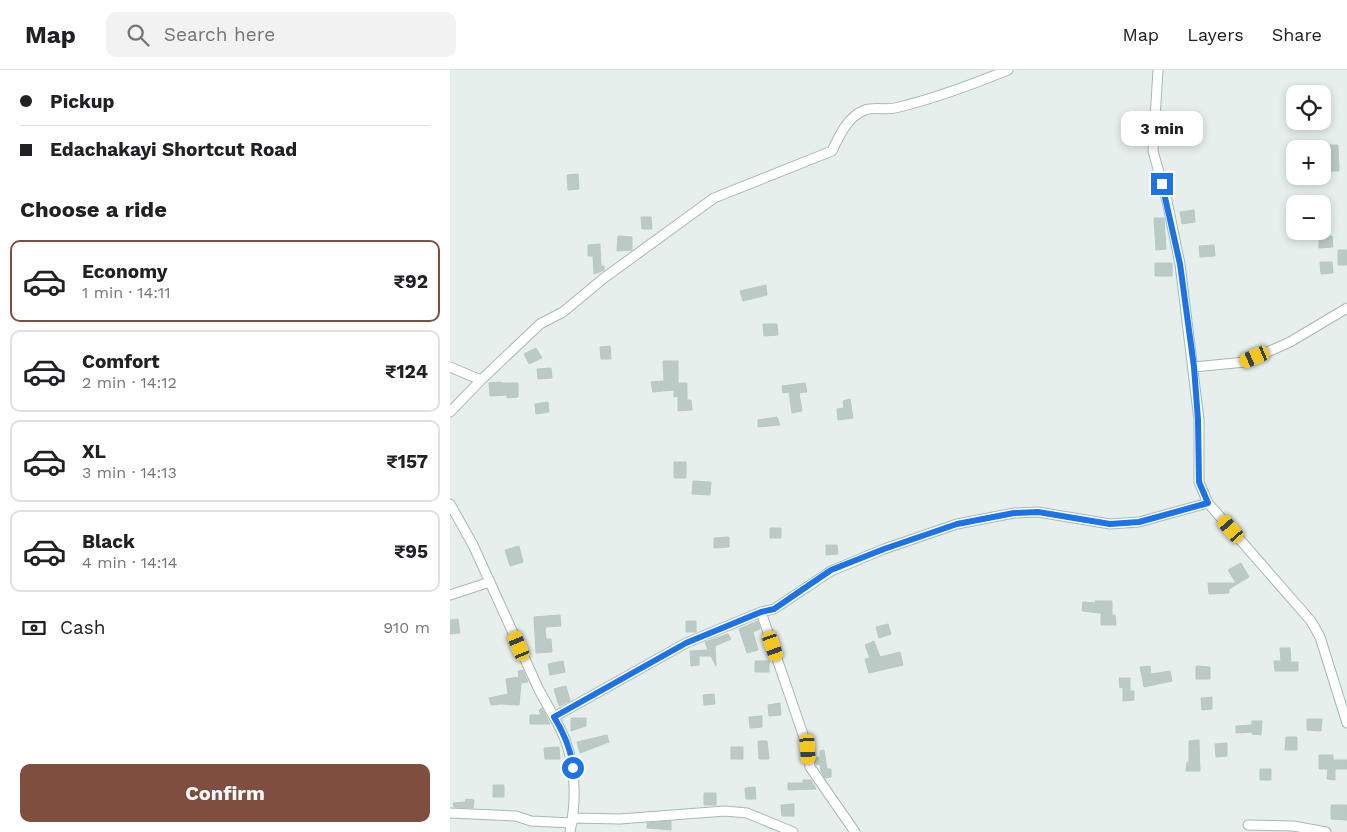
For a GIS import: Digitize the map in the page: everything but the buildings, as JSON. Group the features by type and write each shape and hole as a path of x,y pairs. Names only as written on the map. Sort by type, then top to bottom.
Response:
{"street":[{"path":"450,412 480,380 540,324 563,312 604,278 714,198 832,151 841,132 852,119 865,109 883,110 895,108 969,86 1008,70"},
{"path":"1158,70 1153,151 1167,201 1180,264 1194,367 1198,420 1199,482 1208,503 1311,622 1320,637 1347,722"},
{"path":"1194,367 1245,362 1290,342 1347,308"},
{"path":"450,367 480,380"},
{"path":"554,717 686,643 761,612 774,609 831,570 884,549 957,524 1014,513 1038,512 1110,524 1139,522 1208,503"},
{"path":"450,504 473,545 538,690 563,731 572,756 575,807 571,824"},
{"path":"450,595 490,582"},
{"path":"761,612 808,749 810,766 855,832"},
{"path":"450,813 516,816 531,821 571,824 696,812 732,812 747,813 793,832"},
{"path":"1248,825 1293,826 1326,832"}],"route":[{"path":"573,768 572,756 563,731 554,717 686,643 761,612 774,609 831,570 884,549 957,524 1014,513 1038,512 1110,524 1139,522 1208,503 1202,493 1199,482 1198,420 1194,367 1180,264 1162,184"}]}
